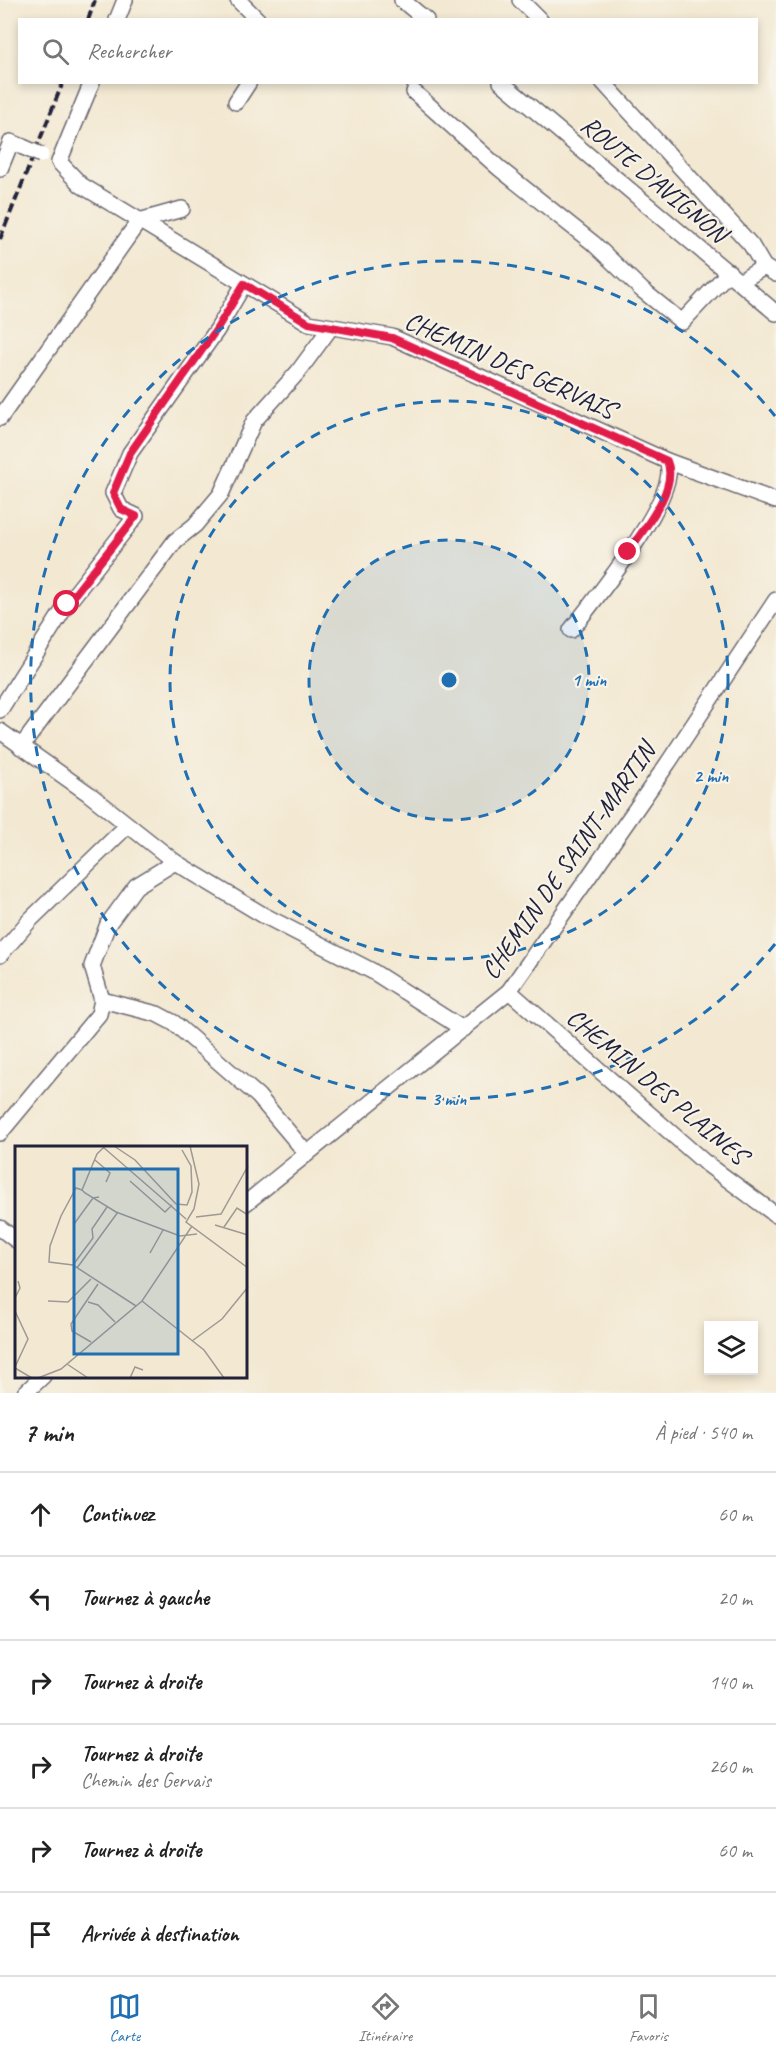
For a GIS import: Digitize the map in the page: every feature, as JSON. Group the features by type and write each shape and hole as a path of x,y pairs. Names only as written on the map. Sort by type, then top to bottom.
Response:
{"street":[{"path":"118,18 125,0"},
{"path":"238,0 256,18"},
{"path":"402,0 424,18"},
{"path":"520,0 538,18"},
{"path":"0,169 11,142 59,162 91,84"},
{"path":"236,102 248,84"},
{"name":"ROUTE D'AVIGNON","path":"503,84 776,313"},
{"path":"414,92 500,169 593,243 642,290 682,322 735,277 770,270 751,245 605,84"},
{"name":"CHEMIN DES GERVAIS","path":"59,162 81,185 309,323 392,338 667,461 776,501"},
{"path":"0,418 139,221 182,209"},
{"path":"0,710 67,604 136,516 121,509 113,493 130,453 216,330 244,284"},
{"path":"21,747 175,541 195,525 221,494 254,421 298,372 331,327"},
{"path":"571,630 660,503 670,475 667,461"},
{"name":"CHEMIN DE SAINT-MARTIN","path":"248,1201 509,991 668,763 776,600"},
{"path":"0,731 175,862 273,920 372,971 464,1029"},
{"path":"0,955 30,920 128,825"},
{"path":"0,1133 99,1014 102,1000 93,966 108,924 136,886 175,862"},
{"name":"CHEMIN DES PLAINES","path":"509,991 703,1161 776,1215"},
{"path":"102,1000 157,1014 174,1023 258,1096 308,1154"},
{"path":"0,1228 15,1239"},
{"path":"25,1393 42,1378"}],"railway":[{"path":"89,18 95,0"},
{"path":"0,239 62,84"}],"route":[{"path":"67,604 136,516 121,509 113,493 130,453 216,330 244,284 309,323 392,338 667,461 670,475 665,492 628,552"}]}
